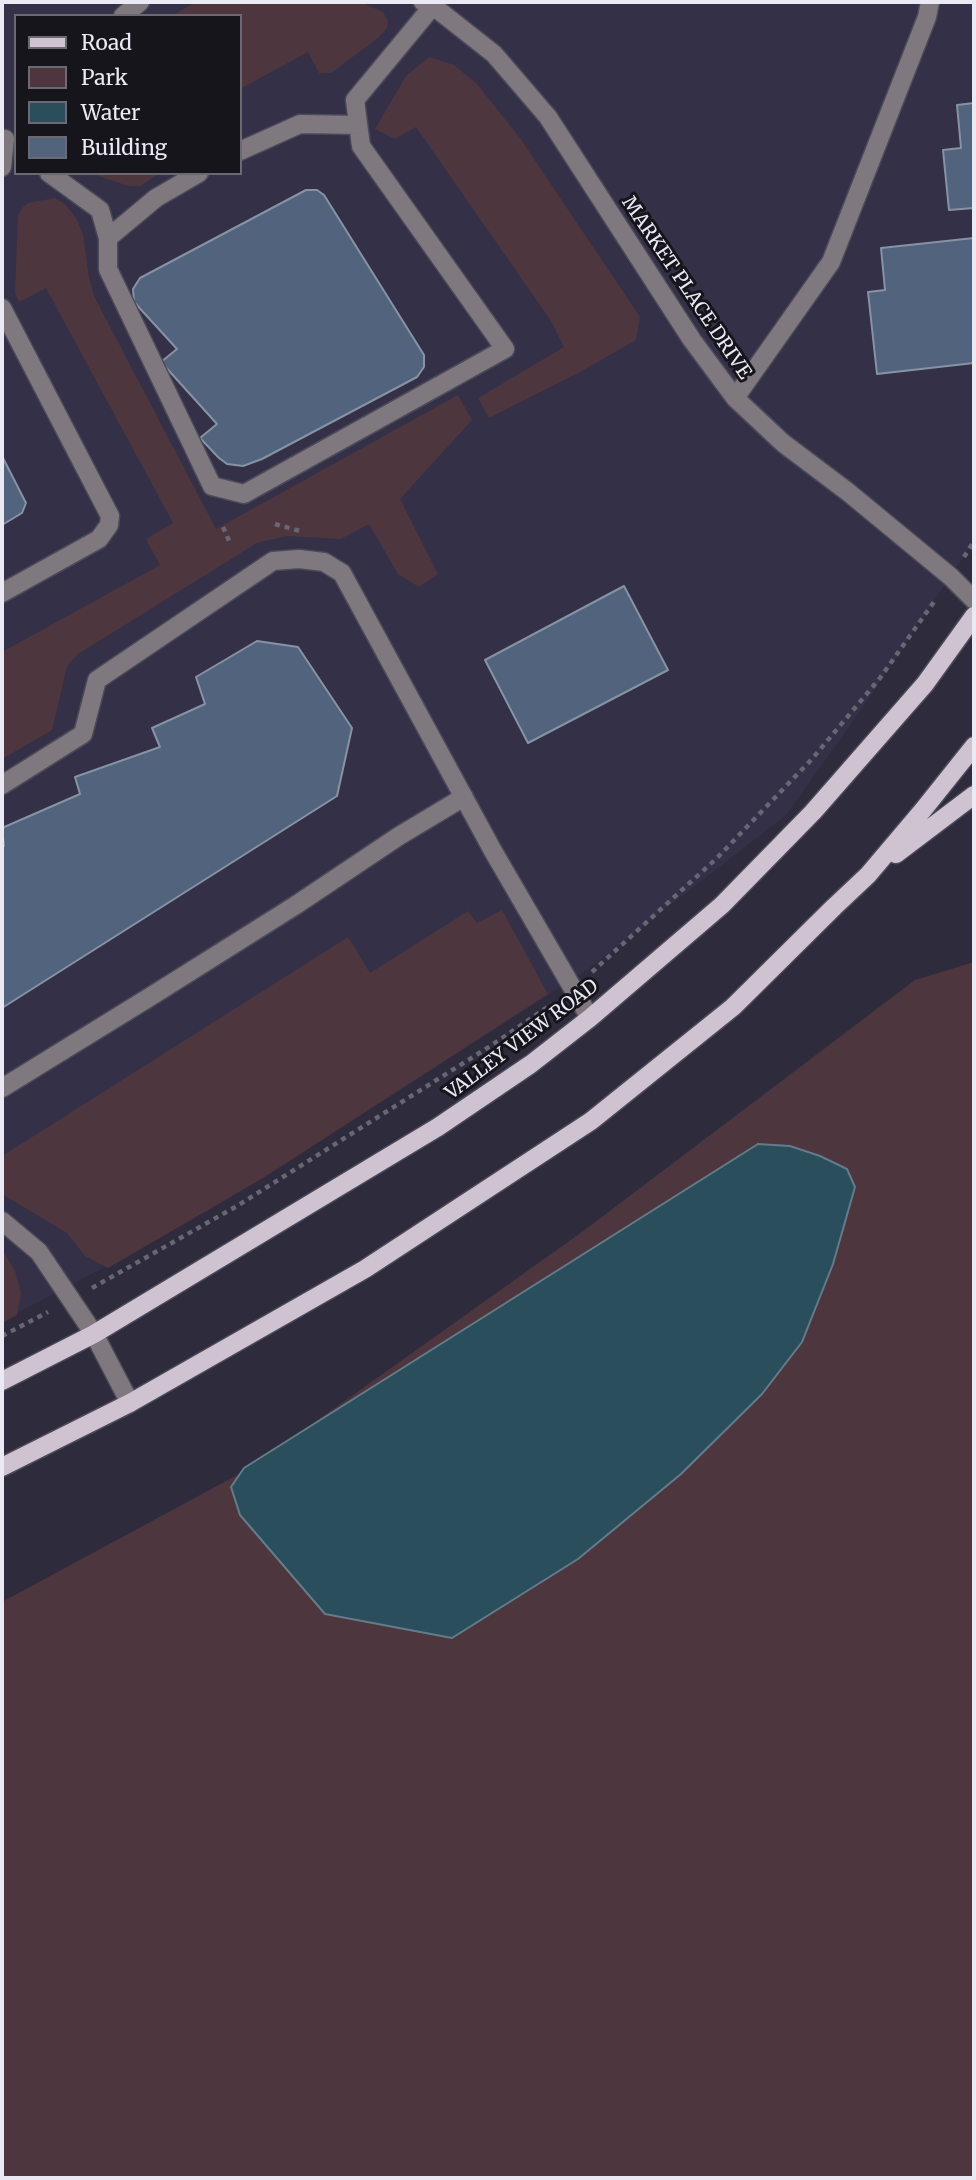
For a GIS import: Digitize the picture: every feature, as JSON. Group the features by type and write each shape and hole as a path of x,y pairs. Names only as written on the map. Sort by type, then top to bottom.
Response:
{"main road":[{"name":"VALLEY VIEW ROAD","path":"2,1381 94,1334 438,1127 531,1063 590,1018 722,905 813,812 925,684 974,616"},
{"path":"2,1467 130,1403 365,1269 591,1121 733,1007 867,874 974,746"},
{"path":"867,874 974,795"}],"street":[{"path":"125,14 139,2"},
{"path":"735,398 831,262 927,17 930,2"},
{"path":"52,175 100,210 108,237 108,269 212,486 244,494 505,349 361,146 355,100 431,3"},
{"name":"MARKET PLACE DRIVE","path":"431,3 494,54 548,117 692,340 735,398 783,443 848,492 951,577 974,600"},
{"path":"242,150 300,124 358,125"},
{"path":"2,167 8,137"},
{"path":"108,237 156,198 196,175"},
{"path":"2,308 110,516 109,525 99,539 2,593"},
{"path":"2,785 83,734 97,680 273,561 299,559 324,562 342,573 464,797 590,1018"},
{"path":"2,1088 464,797"},
{"path":"2,1221 39,1252 94,1334 130,1403"}],"path":[{"path":"223,527 230,542"},
{"path":"2,1336 237,1206 492,1045 574,989 717,858 812,760 880,678 974,541"}],"shaded area":[{"path":"2,2 974,2 974,541 861,710 786,815 587,970 263,1178 162,1237 2,1321"}],"green space":[{"path":"196,2 361,2 383,12 388,21 387,28 379,37 331,73 319,73 308,52 242,88 242,14 175,14"},
{"path":"429,57 454,65 477,84 520,138 640,317 636,340 489,418 478,398 564,347 551,321 416,127 395,139 375,129 406,76"},
{"path":"96,175 156,175 141,186 128,186"},
{"path":"55,198 65,204 76,218 83,234 94,296 216,529 458,395 472,420 400,499 438,574 419,587 398,574 369,524 341,539 287,536 257,543 78,654 67,666 52,730 2,759 2,652 160,565 146,539 173,523 46,288 19,302 15,293 18,215 28,203"},
{"path":"502,910 548,994 263,1178 108,1268 85,1256 67,1233 2,1194 2,1156 348,937 370,973 468,911 477,923"},
{"path":"974,962 974,2178 2,2178 2,1602 252,1467 582,1232 915,980"},
{"path":"2,1249 15,1271 21,1293 17,1315 2,1323"}],"water":[{"path":"758,1144 790,1146 820,1156 847,1169 855,1187 833,1264 802,1342 762,1394 681,1474 578,1559 452,1638 325,1614 240,1515 231,1487 244,1468"}],"building":[{"path":"974,103 974,208 949,210 943,150 961,148 957,105"},
{"path":"306,190 317,190 324,195 424,355 424,367 417,377 262,459 243,466 227,464 200,438 217,424 161,362 177,349 134,302 133,289 140,278"},
{"path":"974,238 974,363 877,374 868,292 885,290 881,248"},
{"path":"2,456 26,503 22,513 2,525"},
{"path":"624,586 668,670 528,743 485,660"},
{"path":"257,641 298,647 352,728 337,796 2,1008 2,828 80,794 75,777 160,747 152,728 205,704 196,677"}]}
